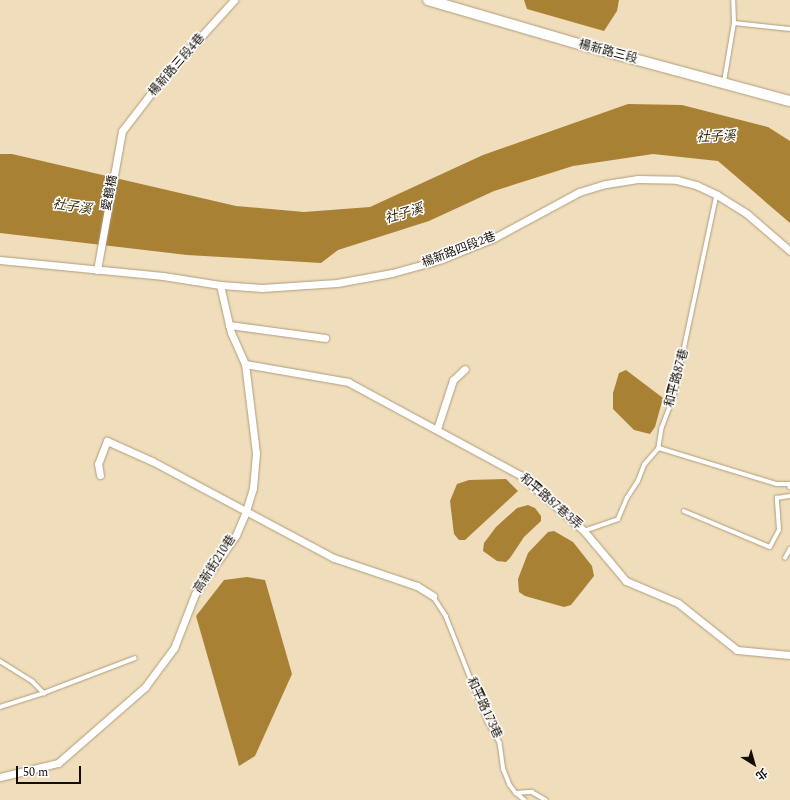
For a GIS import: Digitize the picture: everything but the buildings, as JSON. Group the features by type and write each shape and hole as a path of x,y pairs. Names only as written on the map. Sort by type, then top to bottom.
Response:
{"main road":[{"name":"楊新路三段","path":"433,1 582,45 790,101"}],"street":[{"name":"楊新路三段4巷","path":"122,132 158,83 234,0"},
{"name":"愛鶴橋","path":"96,270 122,132"},
{"name":"楊新路四段2巷","path":"96,270 163,276 220,285 262,288 337,283 392,273 442,259 486,241 579,192 606,184 638,179 677,180 696,185 717,195 746,213 790,251"},
{"path":"0,260 96,270"},
{"name":"高新街210巷","path":"0,777 58,763 145,687 174,648 195,594 236,535 246,511 253,488 256,453 245,364 229,325 220,285"},
{"path":"229,325 325,338"},
{"name":"和平路87巷3弄","path":"245,364 348,382 437,429 520,475 584,531 626,581 678,603 737,650 790,655"},
{"path":"437,429 453,380 465,368"},
{"path":"100,475 98,464 107,441 152,461 334,558 417,586 432,596"}],"lane":[{"path":"724,82 734,23 733,0"},
{"path":"734,23 790,29"},
{"name":"和平路87巷","path":"659,448 662,428 676,390 717,195"},
{"path":"584,531 618,519 627,498 638,481 644,465 659,448 777,484 789,484 790,487"},
{"path":"684,511 770,547 779,530 777,498 790,496"},
{"path":"785,558 790,549"},
{"name":"和平路173巷","path":"432,596 446,616 488,722 500,743 504,770 516,793"},
{"path":"0,707 44,693 135,658"},
{"path":"0,661 32,682 44,693"},
{"path":"516,793 532,792 546,800"},
{"path":"516,793 524,800"}],"water":[{"path":"524,0 619,0 617,11 604,31 527,9"},
{"name":"社子溪","path":"628,104 682,105 768,127 790,141 790,223 718,161 653,154 573,166 494,191 429,221 338,250 321,263 187,255 0,233 0,154 12,154 236,206 304,212 370,207 483,155"},
{"path":"626,370 663,398 655,427 650,434 634,430 613,409 613,393 619,373"},
{"path":"506,479 518,491 465,540 459,540 454,534 450,501 457,484 469,480"},
{"path":"528,505 535,508 541,516 541,521 524,537 510,558 506,562 497,561 483,551 484,543 496,527 517,508"},
{"path":"554,531 573,542 592,566 594,576 571,605 564,607 525,596 519,592 518,579 528,553 548,532"},
{"path":"247,577 265,580 292,674 255,756 239,766 196,616 224,580"}]}
